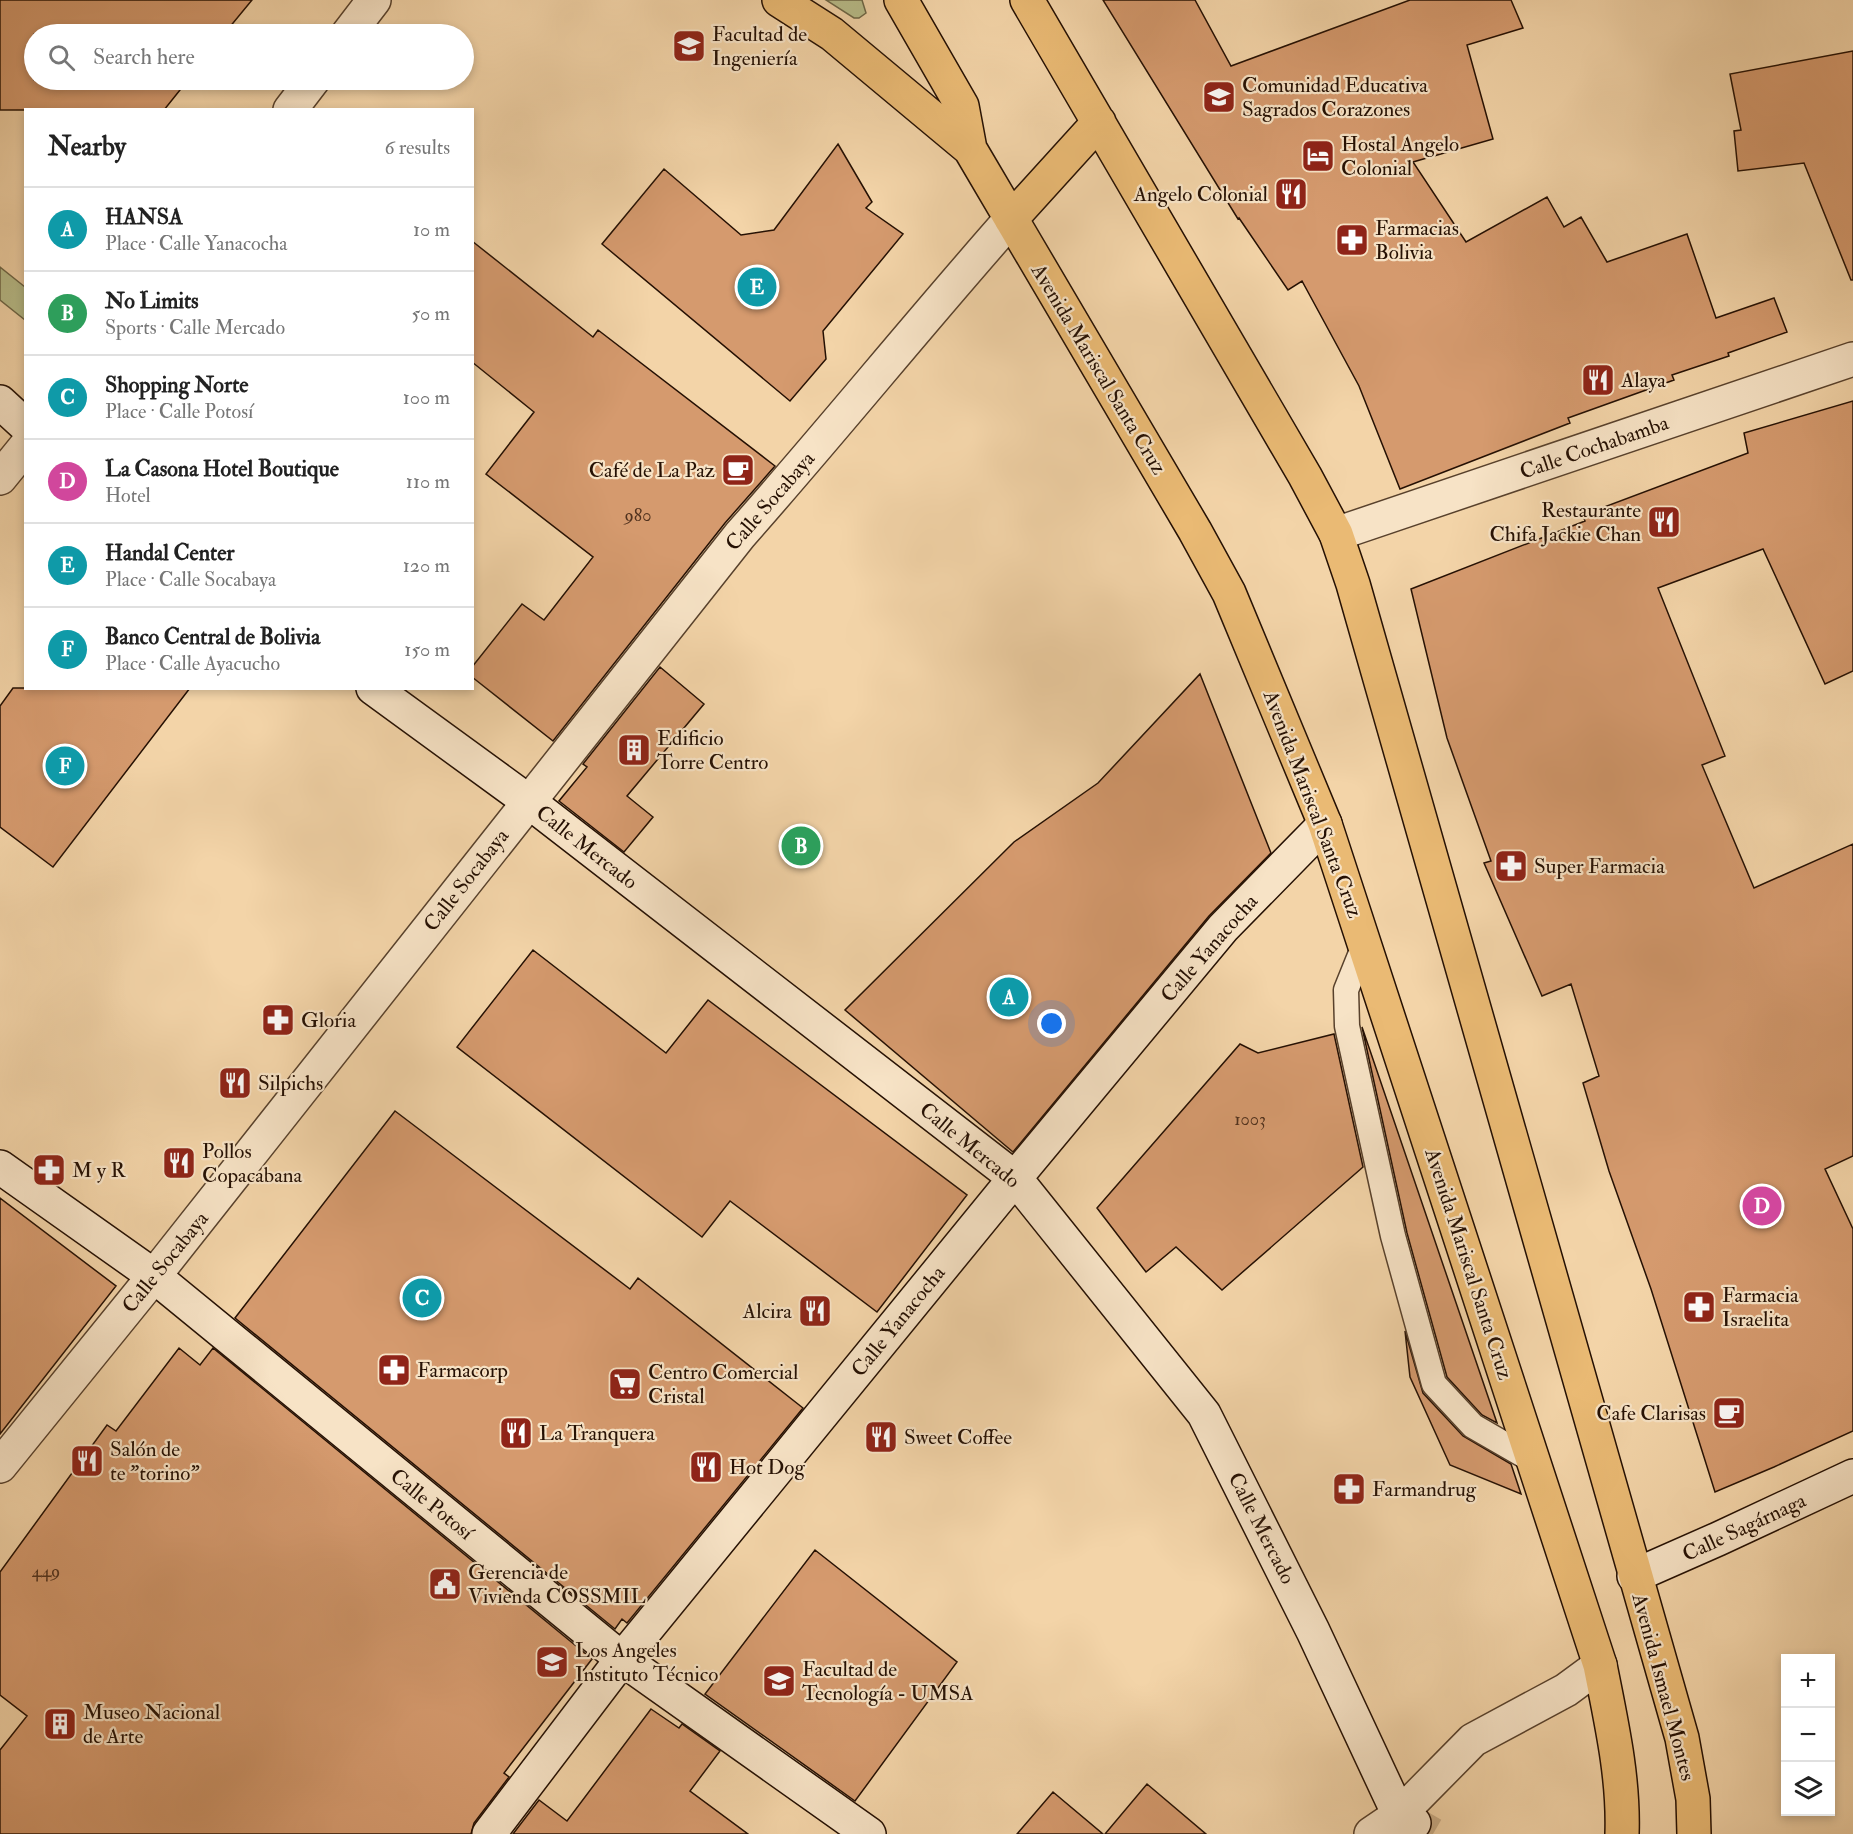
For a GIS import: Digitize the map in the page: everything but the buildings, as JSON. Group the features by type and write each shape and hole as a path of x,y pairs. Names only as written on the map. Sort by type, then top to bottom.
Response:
{"main road":[{"path":"779,0 832,34 970,149"},
{"name":"Avenida Mariscal Santa Cruz","path":"900,0 962,106 970,149 1189,520 1229,593 1325,824 1600,1665"},
{"path":"1027,0 1305,476 1336,534 1353,584 1634,1576"},
{"path":"1011,219 1099,122"},
{"name":"Avenida Ismael Montes","path":"1634,1576 1682,1738 1692,1799 1694,1834"},
{"path":"1600,1665 1616,1746 1623,1812 1622,1834"}],"street":[{"path":"356,24 374,0"},
{"path":"292,108 305,90"},
{"name":"Calle Socabaya","path":"0,1466 154,1276 740,534 815,450 1011,219"},
{"name":"Calle Cochabamba","path":"1336,534 1853,359"},
{"path":"0,402 24,424"},
{"path":"0,478 24,448"},
{"name":"Calle Mercado","path":"377,690 528,801 1015,1178 1204,1414 1313,1631 1404,1824"},
{"name":"Calle Yanacocha","path":"489,1834 622,1659 1015,1178 1223,928 1325,824"},
{"name":"Calle Potosí","path":"0,1167 154,1276 622,1659 869,1834"},
{"name":"Calle Sagárnaga","path":"1634,1576 1853,1476"},
{"path":"1371,1834 1404,1824 1473,1740 1566,1689 1600,1665"}],"lane":[{"path":"1365,943 1346,990 1347,1026 1394,1236 1434,1384 1473,1426 1532,1460"}],"green space":[{"path":"826,0 862,0 866,13 859,18 854,18"},
{"path":"0,267 24,286 24,319 0,300"}],"tunnel":[{"path":"1414,1823 1433,1834"}],"place":[{"name":"Facultad de Ingeniería","path":"689,46"},
{"name":"Comunidad Educativa Sagrados Corazones","path":"1219,97"},
{"name":"Hostal Angelo Colonial","path":"1318,156"},
{"name":"Angelo Colonial","path":"1291,194"},
{"name":"Farmacias Bolivia","path":"1352,240"},
{"name":"Handal Center","path":"757,287"},
{"name":"Alaya","path":"1598,380"},
{"name":"Café de La Paz","path":"738,470"},
{"name":"Restaurante Chifa Jackie Chan","path":"1664,522"},
{"name":"Edificio Torre Centro","path":"634,750"},
{"name":"Banco Central de Bolivia","path":"65,766"},
{"name":"No Limits","path":"801,846"},
{"name":"Super Farmacia","path":"1511,866"},
{"name":"HANSA","path":"1009,997"},
{"name":"Gloria","path":"278,1020"},
{"name":"Silpichs","path":"235,1083"},
{"name":"Pollos Copacabana","path":"179,1163"},
{"name":"M y R","path":"49,1170"},
{"name":"La Casona Hotel Boutique","path":"1762,1206"},
{"name":"Shopping Norte","path":"422,1298"},
{"name":"Farmacia Israelita","path":"1699,1307"},
{"name":"Alcira","path":"815,1311"},
{"name":"Farmacorp","path":"394,1370"},
{"name":"Centro Comercial Cristal","path":"625,1384"},
{"name":"Cafe Clarisas","path":"1729,1413"},
{"name":"La Tranquera","path":"516,1433"},
{"name":"Sweet Coffee","path":"881,1437"},
{"name":"Salón de te \"torino\"","path":"87,1461"},
{"name":"Hot Dog","path":"706,1467"},
{"name":"Farmandrug","path":"1349,1489"},
{"name":"Gerencia de Vivienda COSSMIL","path":"445,1584"},
{"name":"Los Angeles Instituto Técnico","path":"552,1662"},
{"name":"Facultad de Tecnología - UMSA","path":"779,1681"},
{"name":"Museo Nacional de Arte","path":"60,1724"}]}
